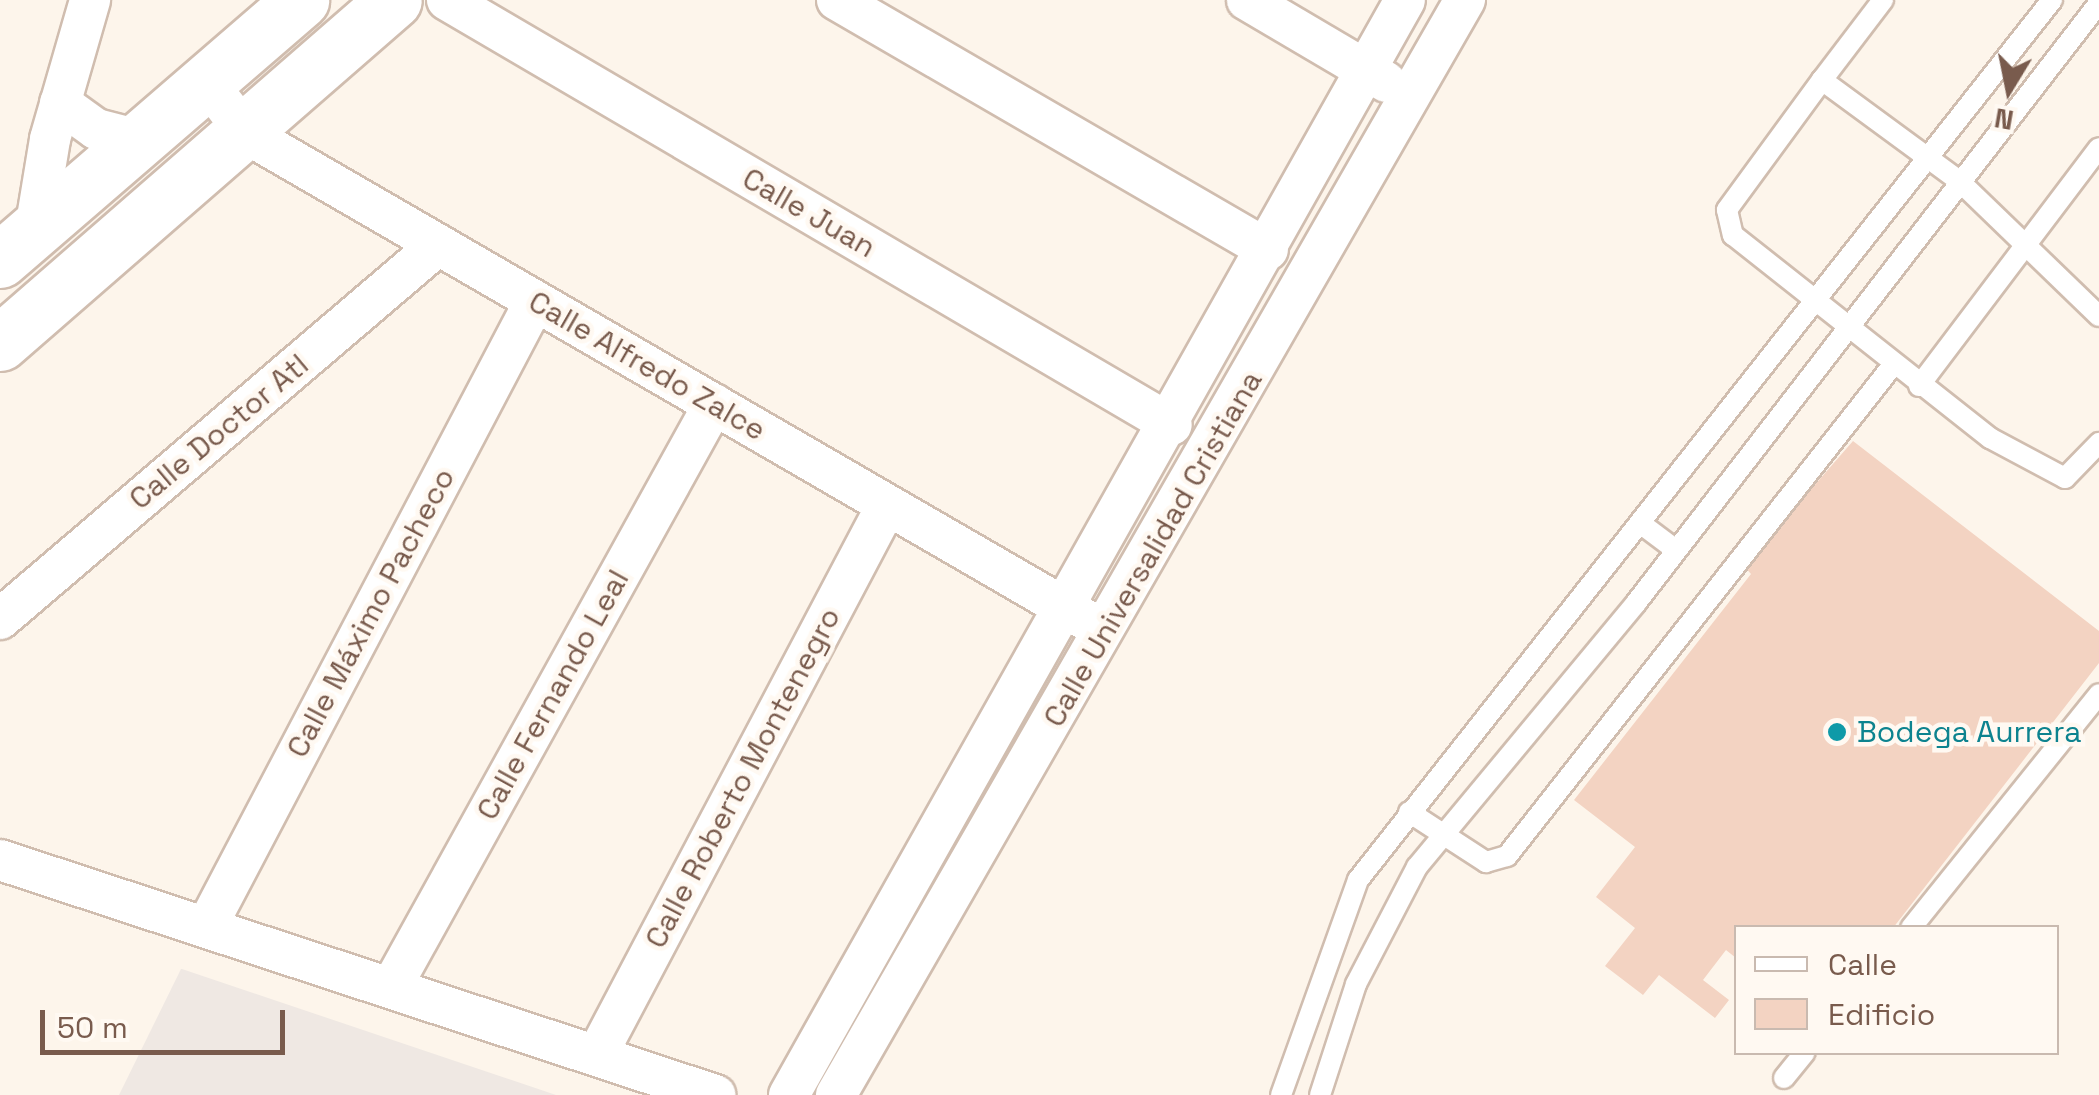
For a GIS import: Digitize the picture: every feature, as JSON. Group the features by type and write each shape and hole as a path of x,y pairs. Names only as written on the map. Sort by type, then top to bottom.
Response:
{"street":[{"path":"18,245 90,0"},
{"path":"18,245 301,0"},
{"path":"0,343 247,134 394,0"},
{"name":"Calle Juan","path":"447,0 1172,425"},
{"path":"838,0 1268,250"},
{"path":"1247,0 1412,98"},
{"name":"Calle Universalidad Cristiana","path":"789,1095 1172,425 1405,0"},
{"name":"Calle Universalidad Cristiana","path":"836,1095 1107,632 1465,0"},
{"name":"Calle Alfredo Zalce","path":"205,80 247,134 1107,632"},
{"path":"60,103 96,128 139,140"},
{"name":"Calle Doctor Atl","path":"0,619 438,246"},
{"name":"Calle Máximo Pacheco","path":"207,926 535,301"},
{"name":"Calle Fernando Leal","path":"392,986 714,404"},
{"name":"Calle Roberto Montenegro","path":"598,1051 887,505"},
{"path":"0,860 598,1051 715,1095"}],"lane":[{"path":"1883,0 1822,80 1726,222 1844,328 1919,386 2048,474 2078,472 2099,444"},
{"path":"1281,1095 1330,939 1358,880 1925,156 2052,0"},
{"path":"1320,1095 1384,923 1442,833 1676,550 1958,180 2099,3"},
{"path":"1822,80 1958,180 2099,316"},
{"path":"1919,386 2099,148"},
{"path":"1409,812 1486,862 1507,856 1893,365"},
{"path":"1640,523 1676,550"},
{"path":"1913,925 2099,694"},
{"path":"1784,1078 1803,1055"}],"shaded area":[{"path":"182,969 556,1095 119,1095"}],"building":[{"name":"Bodega Aurrera","path":"1853,441 2099,631 2099,663 1895,925 1734,925 1734,956 1726,950 1703,980 1729,1000 1715,1018 1659,975 1643,995 1605,966 1635,928 1596,897 1635,847 1574,800 1751,574 1744,566"}],"place":[{"name":"Bodega Aurrera","path":"1837,732"}]}
